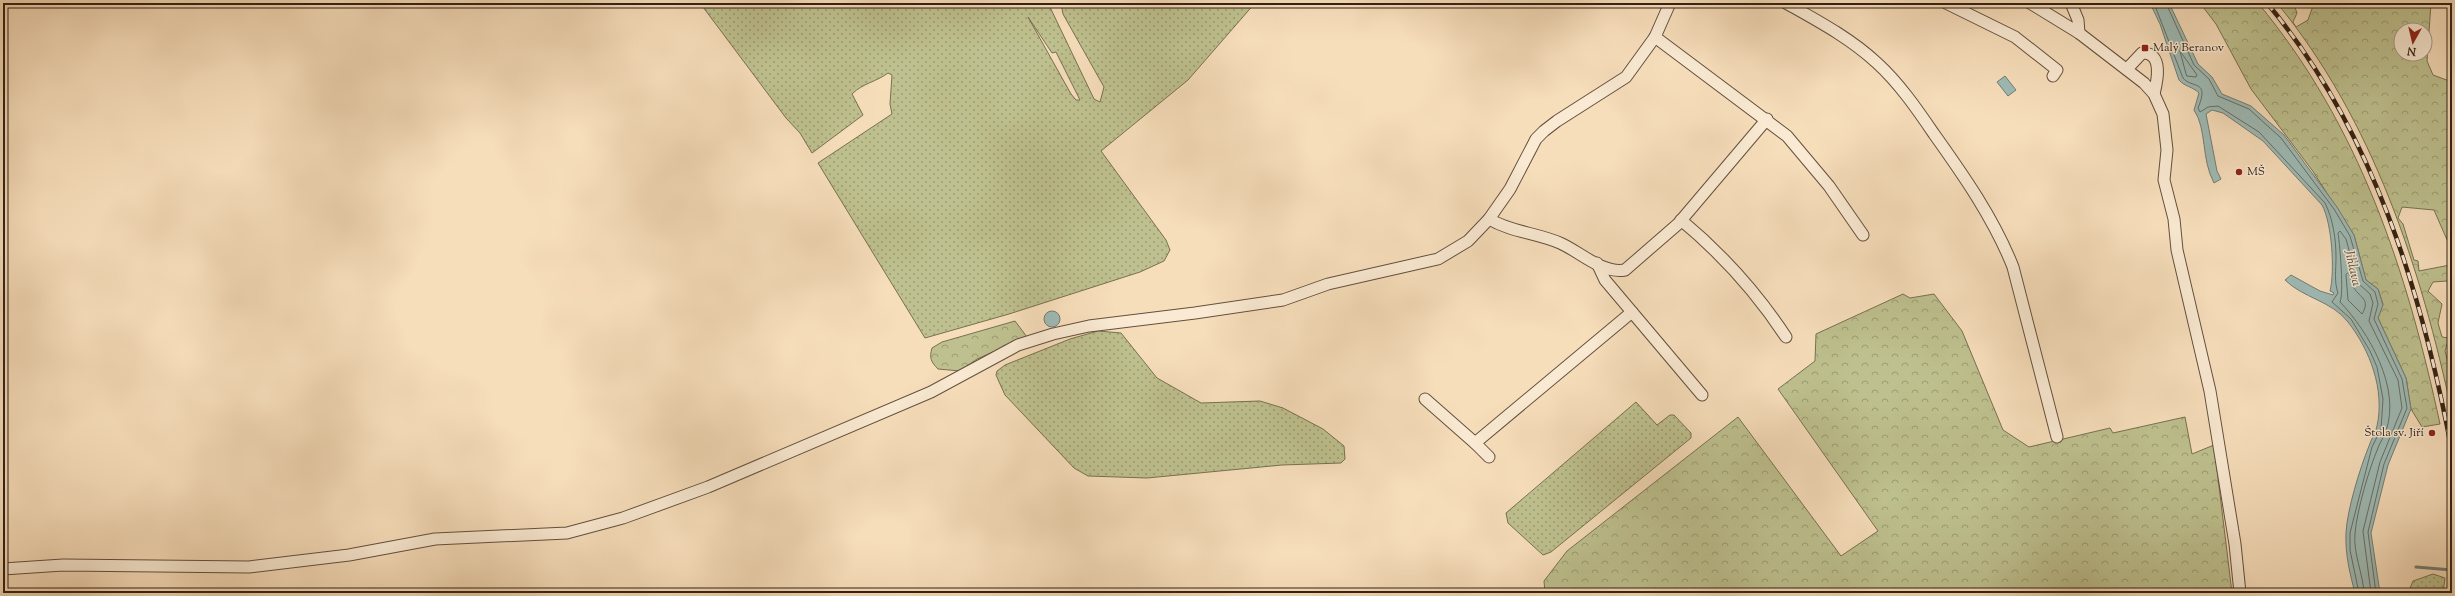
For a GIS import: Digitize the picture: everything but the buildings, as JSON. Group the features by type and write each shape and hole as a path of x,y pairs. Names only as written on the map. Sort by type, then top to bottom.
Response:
{"street":[{"path":"3,569 63,565 249,567 349,555 435,539 567,533 594,527 708,487 931,392 1018,345 1089,326 1283,300 1328,284 1426,263 1450,254 1468,241 1489,219 1510,189 1536,139 1557,121 1626,77 1655,37 1670,3"},
{"path":"1786,3 1847,39 1887,72 1921,114 1975,196 2004,245 2013,267 2056,437"},
{"path":"1946,3 2028,46 2057,70 2053,76"},
{"path":"2030,3 2079,33 2127,69 2154,94 2163,114 2167,150 2165,184 2174,219 2177,250 2210,390 2235,544 2240,593"},
{"path":"2070,3 2078,20 2079,33"},
{"path":"1655,37 1767,119 1796,145 1829,186 1863,235"},
{"path":"2127,69 2142,53 2154,59 2158,70 2154,94"},
{"path":"1489,219 1502,226 1537,234 1560,243 1597,263 1618,271 1624,270 1666,236 1767,119"},
{"path":"1681,220 1726,262 1756,295 1786,337"},
{"path":"1597,263 1605,280 1702,395"},
{"path":"1476,443 1632,312"},
{"path":"1425,399 1490,457"}],"green space":[{"path":"700,3 1048,3 1094,99 1100,102 1104,87 1063,14 1061,3 1255,3 1188,80 1101,151 1166,240 1170,250 1164,261 1140,272 1009,314 925,338 818,163 892,114 890,104 892,75 888,73 856,90 852,94 863,115 812,153 800,133 786,118","holes":["1028,17 1052,53 1056,52 1080,100 1076,100 1071,94"]},
{"path":"2200,3 2258,3 2294,50 2325,99 2352,150 2375,202 2395,256 2427,367 2440,424 2422,427 2411,409 2406,378 2378,318 2383,304 2378,289 2366,280 2354,235 2312,170 2251,89 2216,24"},
{"path":"2277,3 2294,5 2297,13 2293,22 2296,27 2308,20 2314,3 2431,3 2430,22 2393,22 2393,62 2427,62 2433,75 2452,82 2452,283 2447,281 2433,282 2428,291 2442,304 2438,323 2442,337 2449,338 2445,351 2452,379 2452,413 2440,359 2408,250 2389,198 2366,146 2340,96 2311,48","holes":["2402,207 2434,210 2448,242 2450,265 2419,271 2418,261 2414,260 2403,224 2398,218"]},
{"path":"1903,294 1910,298 1934,294 1962,331 2003,430 2029,447 2110,428 2113,433 2185,417 2192,454 2214,445 2232,593 1545,593 1544,581 1567,551 1738,417 1841,556 1878,531 1778,389 1815,361 1816,334"},
{"path":"1015,321 1027,337 977,359 960,371 938,369 932,362 932,348 942,342"},
{"path":"1098,331 1121,333 1157,378 1201,403 1260,401 1283,408 1323,429 1344,446 1345,459 1341,463 1282,465 1147,478 1088,476 1074,468 1005,395 996,375 997,371 1005,365 1070,339"},
{"path":"1636,402 1657,425 1670,415 1674,415 1691,433 1691,438 1551,552 1543,555 1508,523 1506,513"},
{"path":"2433,574 2445,578 2443,593 2408,593 2413,581"}],"water":[{"name":"Jihlava","path":"2150,3 2169,3 2198,64 2212,77 2222,94 2251,106 2284,135 2337,207 2354,235 2366,280 2378,289 2383,305 2378,318 2406,378 2411,409 2388,465 2371,533 2380,593 2355,593 2346,549 2347,524 2354,489 2365,455 2377,426 2379,398 2374,371 2363,345 2348,322 2334,309 2300,291 2285,280 2291,275 2320,291 2333,295 2334,293 2330,291 2332,282 2332,247 2328,223 2322,205 2263,141 2223,113 2212,110 2206,114 2217,171 2221,179 2214,183 2207,164 2201,126 2194,110 2199,93 2179,80 2160,24"},
{"path":"2005,76 2016,90 2008,96 1997,82"},
{"path":"1052,311 1059,316 1060,319 1055,326 1052,327 1045,322 1044,319 1049,312"}],"waterway":[{"path":"2416,567 2452,570"}],"railway":[{"path":"2267,3 2304,52 2336,104 2364,159 2388,215 2408,273 2425,332 2440,392 2452,452"},
{"path":"2450,593 2452,578"}],"place":[{"name":"Malý Beranov","path":"2145,48"},
{"name":"MŠ","path":"2239,172"},
{"name":"Štola sv. Jiří","path":"2432,433"}]}
